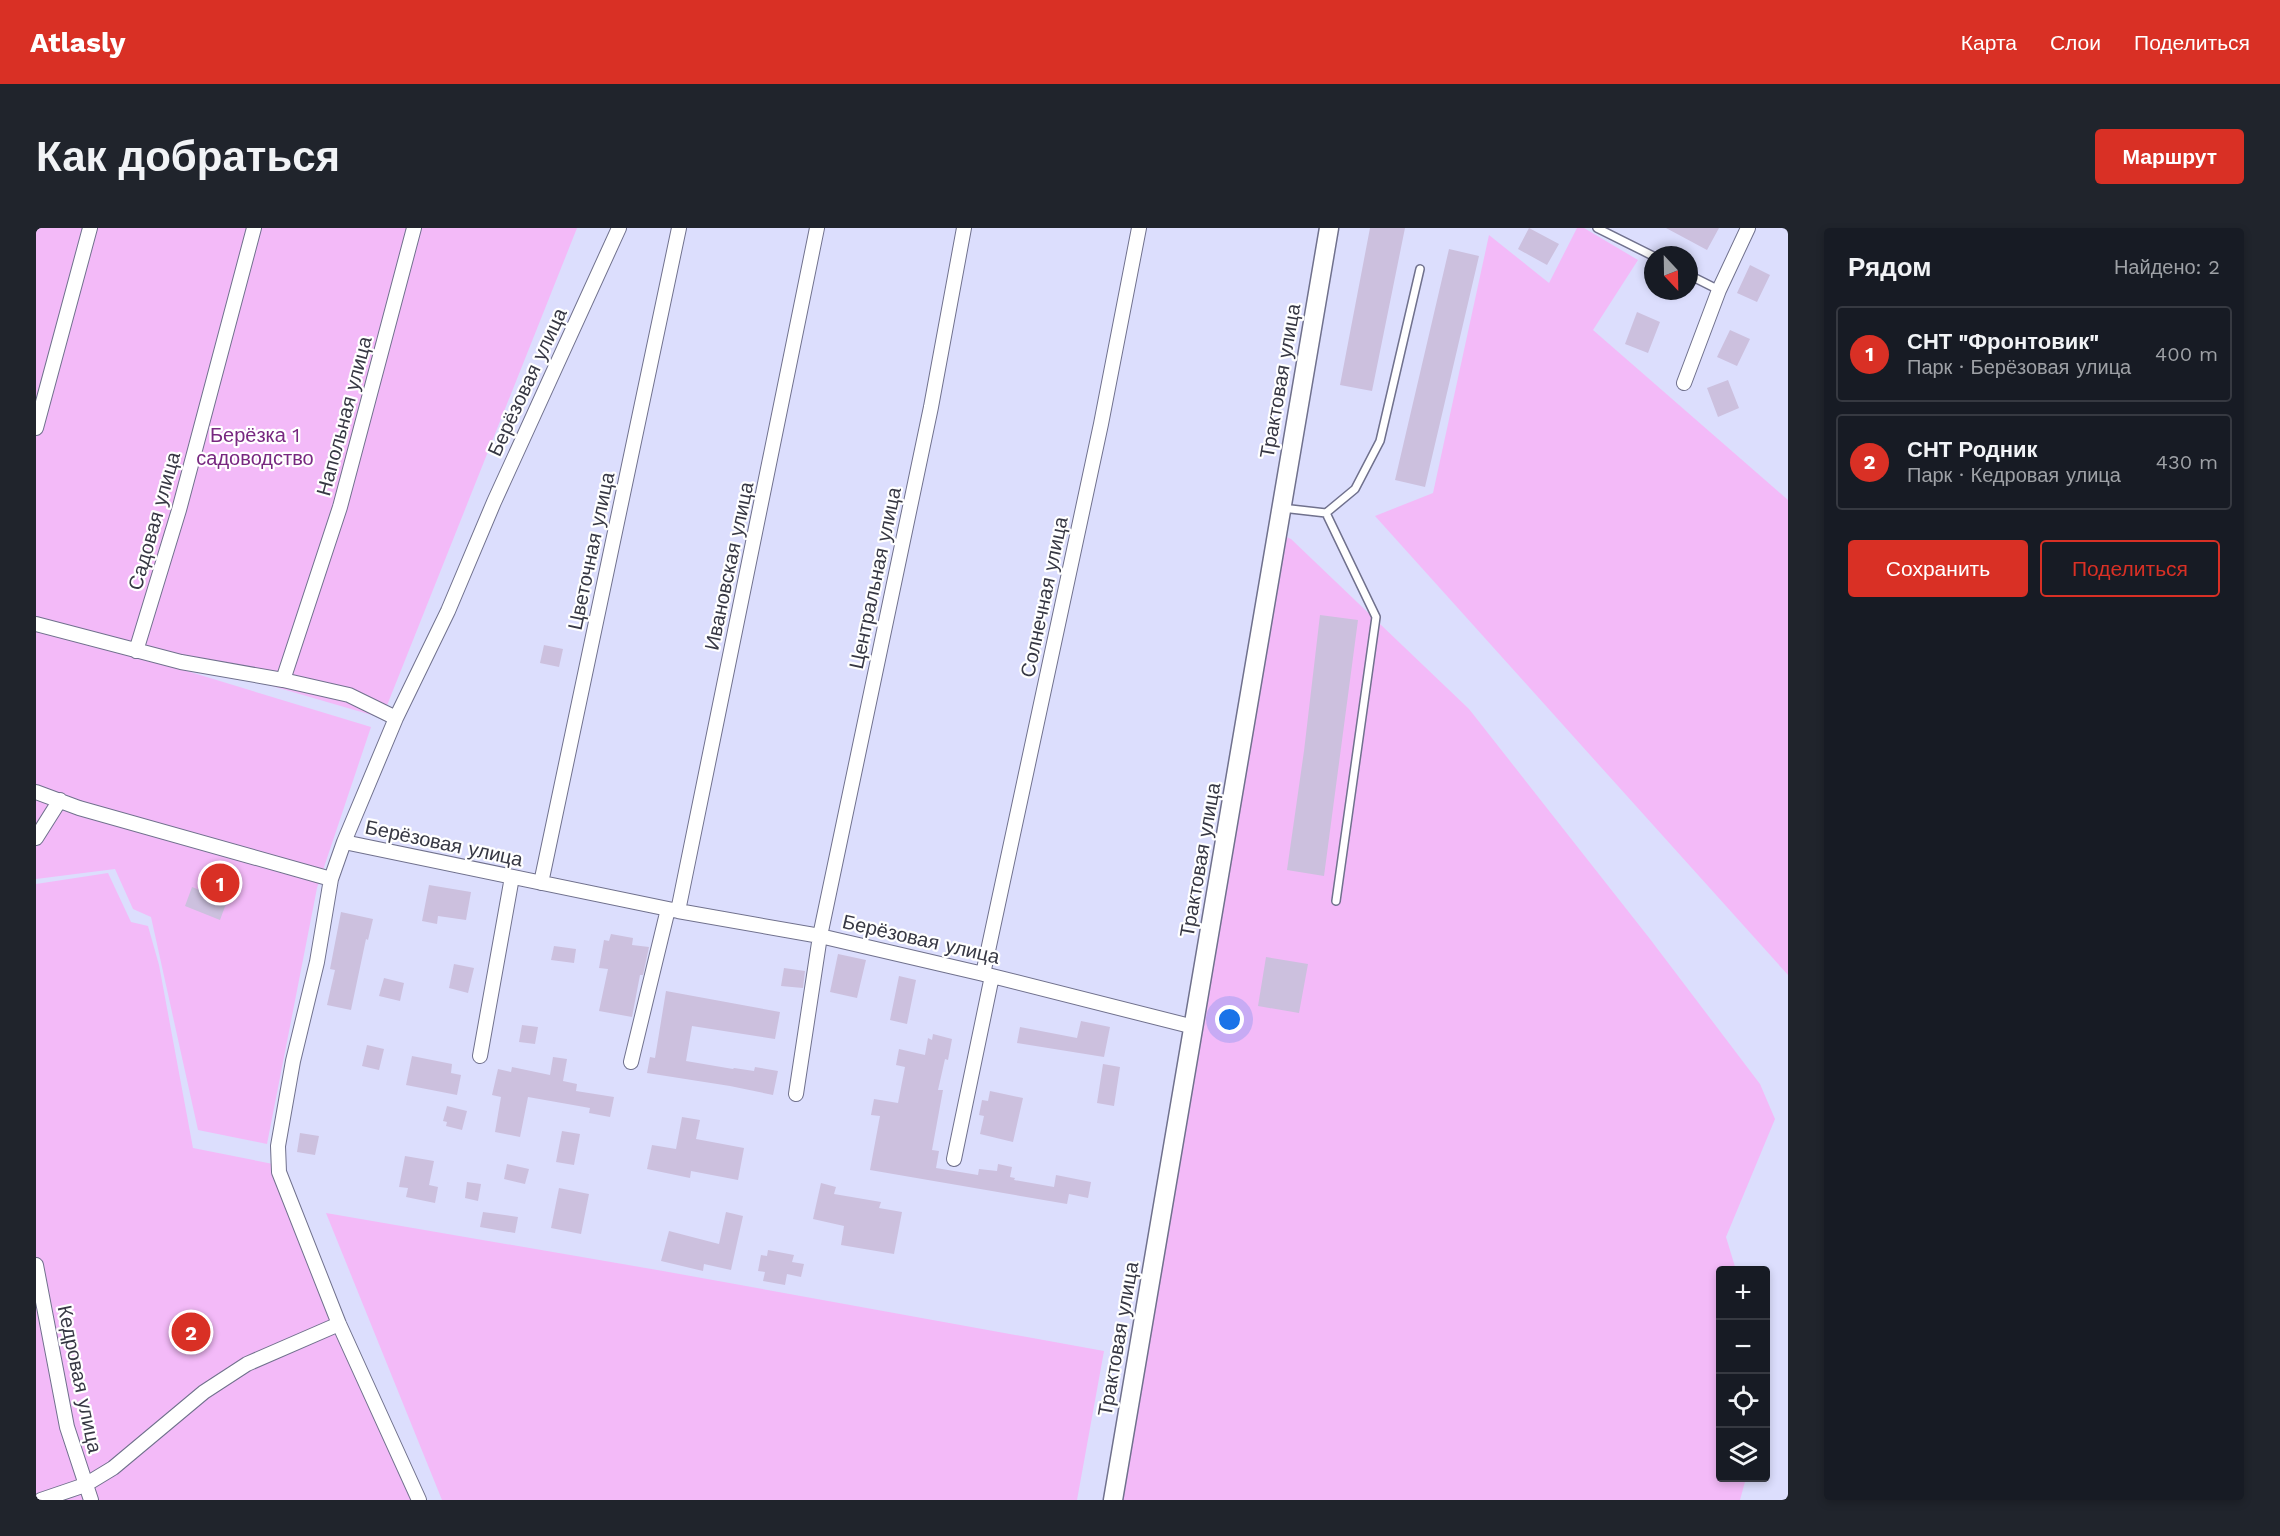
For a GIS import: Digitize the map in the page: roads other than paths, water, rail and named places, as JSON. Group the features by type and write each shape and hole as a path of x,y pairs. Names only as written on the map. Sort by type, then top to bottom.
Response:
{"street":[{"path":"36,428 90,228"},
{"name":"Садовая улица","path":"136,651 179,510 254,228"},
{"name":"Напольная улица","path":"283,680 340,507 414,228"},
{"name":"Берёзовая улица","path":"619,228 494,502 448,611 396,718 344,842 673,910 820,936 1194,1027"},
{"name":"Цветочная улица","path":"541,883 679,228"},
{"name":"Ивановская улица","path":"631,1062 673,910 817,228"},
{"name":"Центральная улица","path":"796,1094 820,936 928,419 964,228"},
{"name":"Солнечная улица","path":"954,1159 987,975 1101,424 1139,228"},
{"name":"Трактовая улица","path":"1113,1500 1329,228"},
{"path":"1684,383 1719,290 1748,228"},
{"path":"36,624 181,662 283,680 349,695 396,718"},
{"path":"36,792 79,808 331,879"},
{"path":"36,838 60,800"},
{"path":"344,842 331,879 317,962 293,1061 278,1146 279,1172 339,1324 420,1500"},
{"path":"480,1056 512,877"},
{"name":"Кедровая улица","path":"36,1265 67,1427 91,1500"},
{"path":"41,1500 85,1485 113,1468 204,1392 238,1370 339,1324"}],"lane":[{"path":"1597,228 1644,252"},
{"path":"1282,508 1326,513 1355,489 1380,441 1420,269"},
{"path":"1698,280 1719,290"},
{"path":"1326,513 1376,618 1336,902"}],"place":[{"name":"СНТ \"Фронтовик\"","path":"220,883"},
{"name":"СНТ Родник","path":"191,1332"}],"park label":[{"name":"Берёзка 1 садоводство","path":"255,446"}]}
